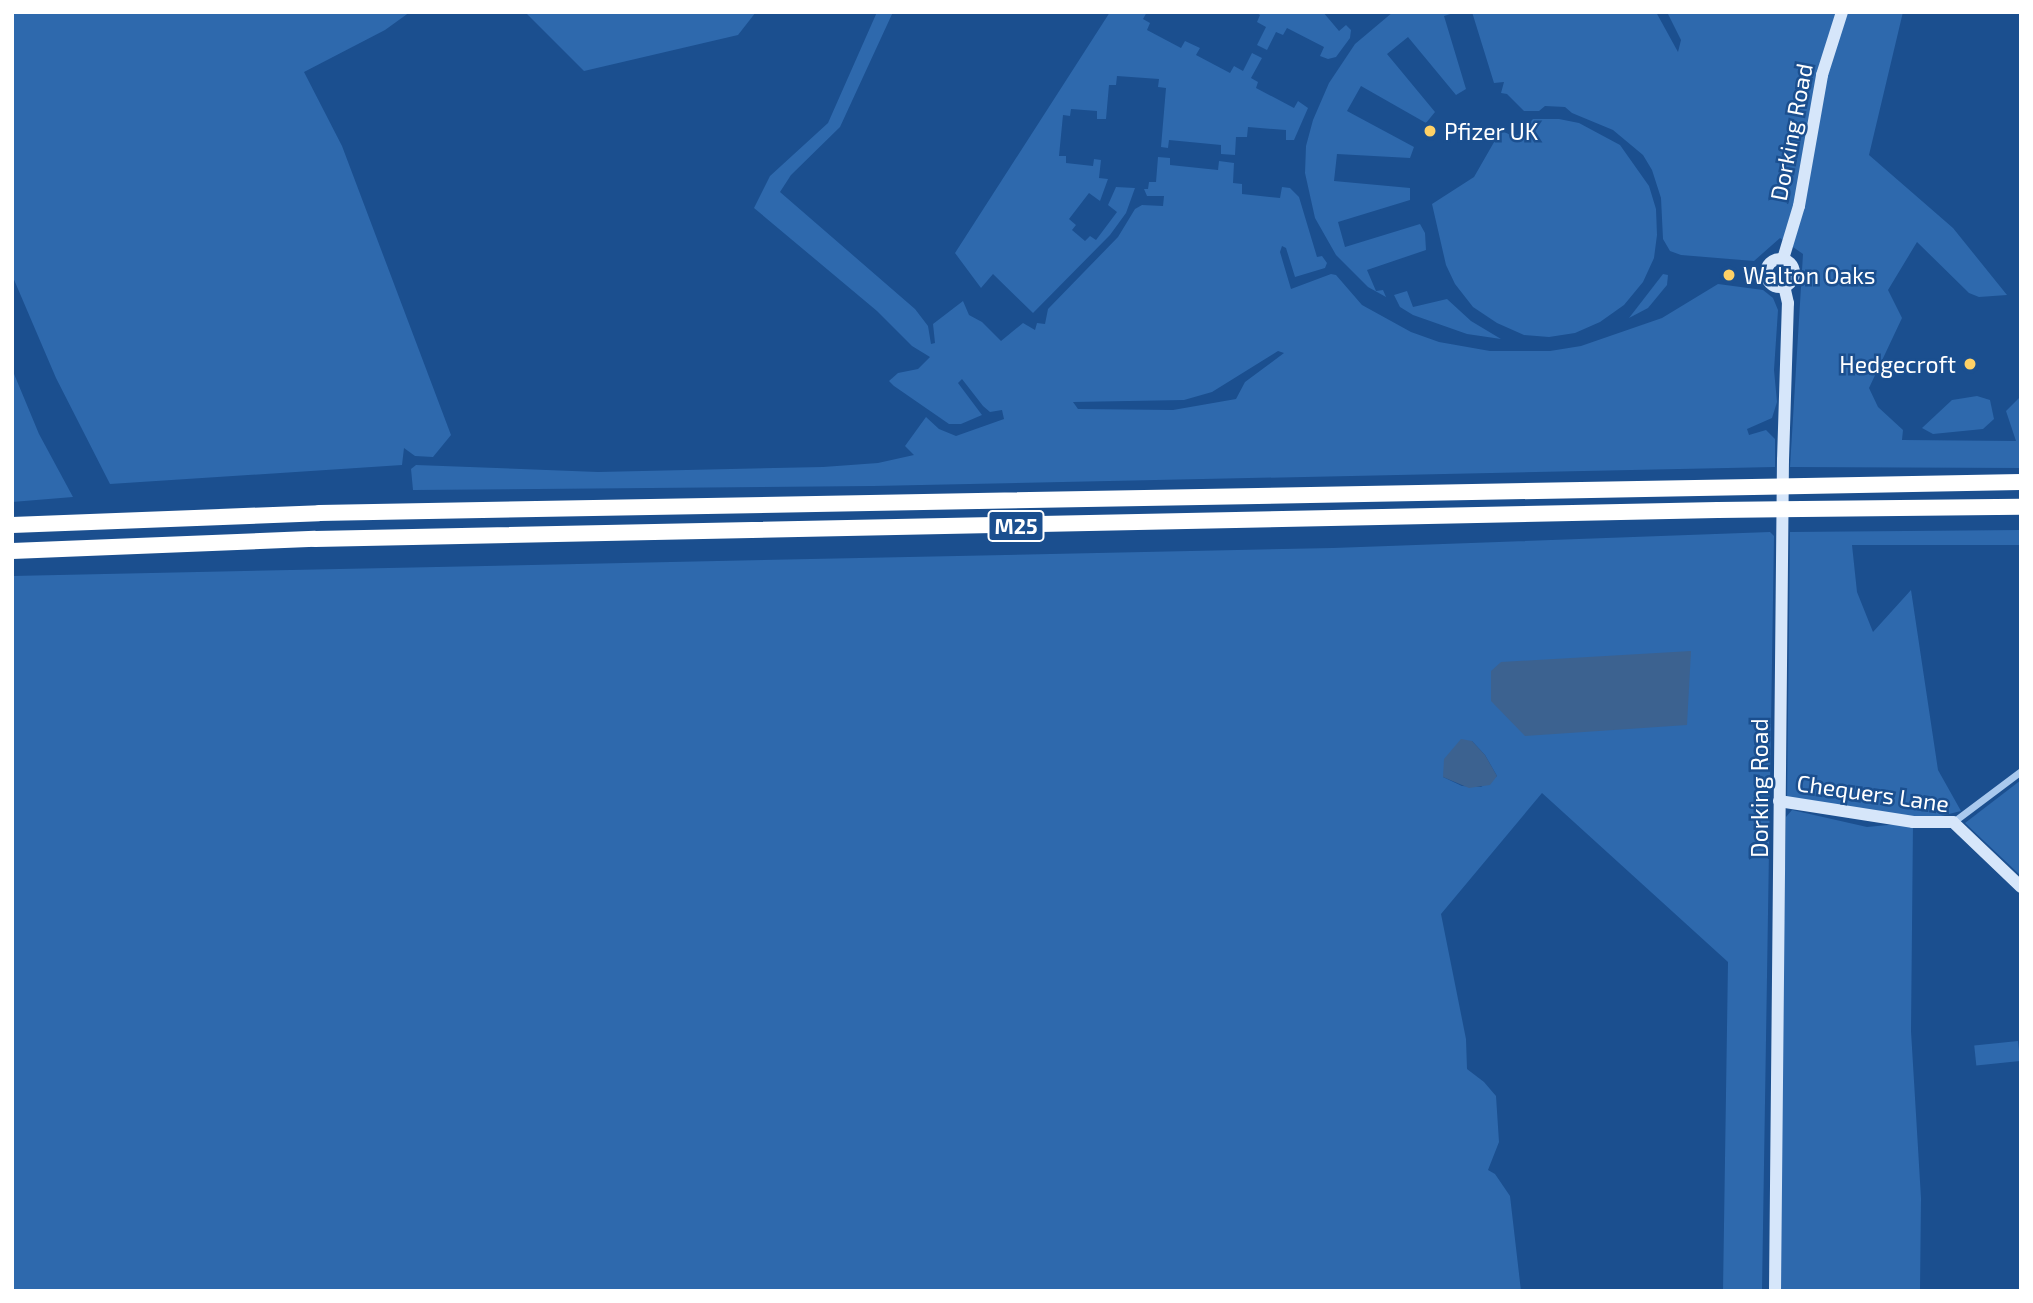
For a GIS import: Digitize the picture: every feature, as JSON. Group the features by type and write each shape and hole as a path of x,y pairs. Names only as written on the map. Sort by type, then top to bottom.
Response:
{"highway":[{"name":"M25","path":"12,524 333,513 2021,482"},
{"name":"M25","path":"12,551 315,539 1718,510 2021,507"}],"main road":[{"name":"Dorking Road","path":"1783,259 1799,206 1822,75 1842,12"},
{"path":"1783,259 1793,266 1793,278 1784,286 1774,286 1766,273 1771,262 1783,259"},
{"name":"Dorking Road","path":"1774,1291 1783,460 1788,303 1784,286"},
{"name":"Chequers Lane","path":"1779,801 1913,822 1953,822 2021,887"}],"street":[{"path":"1953,822 2021,771"}],"shaded area":[{"path":"12,12 410,12 385,30 304,72 342,146 451,435 433,457 415,456 404,448 402,465 110,484 56,378 12,275"},
{"path":"525,12 756,12 738,35 584,71"},
{"path":"877,12 893,12 840,127 791,175 780,192 915,309 928,326 931,344 935,343 933,324 963,301 969,315 982,322 1001,341 1023,323 1035,330 1037,323 1045,324 1048,309 1118,237 1135,209 1142,205 1163,206 1164,196 1147,196 1144,189 1148,189 1149,182 1156,182 1158,157 1170,158 1170,165 1218,170 1219,161 1234,163 1233,183 1242,184 1242,194 1280,198 1282,187 1290,188 1299,197 1317,257 1322,256 1327,263 1325,268 1295,277 1286,248 1282,246 1280,252 1291,289 1331,274 1336,275 1362,305 1411,332 1439,342 1490,351 1550,351 1581,346 1662,318 1718,284 1763,290 1773,298 1778,310 1774,370 1777,402 1772,418 1747,429 1749,435 1766,430 1775,439 1775,467 873,486 413,490 411,469 416,465 598,472 823,467 878,463 914,455 905,446 926,417 939,429 956,436 1004,419 1002,410 990,412 962,379 958,383 982,415 961,424 949,424 894,386 889,381 898,373 918,369 930,357 912,346 877,311 754,208 770,176 828,123","holes":["1278,351 1284,353 1245,382 1236,399 1173,410 1078,409 1073,402 1184,400 1212,392"]},
{"path":"1110,12 1147,12 1143,19 1150,23 1147,30 1181,48 1185,41 1200,48 1196,55 1230,73 1234,66 1243,71 1252,53 1262,58 1251,78 1258,82 1256,88 1294,108 1298,101 1308,108 1294,140 1286,140 1286,130 1248,127 1247,137 1236,137 1235,155 1221,154 1221,145 1169,140 1168,148 1161,147 1166,88 1158,87 1159,79 1117,76 1116,85 1109,85 1106,119 1097,119 1097,111 1071,109 1070,116 1063,115 1059,156 1066,156 1066,163 1093,166 1094,159 1101,160 1099,178 1108,179 1100,201 1089,193 1069,219 1076,225 1072,230 1085,241 1090,236 1096,240 1117,212 1108,205 1116,187 1135,188 1126,213 1110,235 1033,313 993,274 981,288 955,253"},
{"path":"1255,12 1323,12 1339,31 1346,25 1351,30 1350,38 1336,57 1328,59 1320,56 1324,47 1287,28 1283,35 1276,32 1267,50 1257,45 1266,27 1257,22 1260,15"},
{"path":"1393,12 1457,12 1444,16 1466,89 1456,95 1408,37 1387,54 1435,112 1426,123 1361,86 1347,111 1414,147 1410,158 1337,154 1334,181 1410,188 1410,200 1338,222 1345,247 1420,224 1425,233 1426,250 1367,270 1376,291 1383,290 1386,297 1368,287 1336,255 1315,218 1305,173 1306,146 1313,120 1329,83 1355,44"},
{"path":"1472,12 1656,12 1678,52 1681,40 1667,12 1903,12 1869,155 1953,228 2007,295 1979,297 1969,293 1917,242 1888,290 1902,318 1869,388 1878,407 1903,430 1902,440 2016,441 2006,411 2021,396 2021,468 1790,467 1803,254 1780,238 1754,261 1681,255 1670,251 1663,239 1661,198 1652,170 1643,155 1613,130 1572,113 1565,107 1545,106 1539,111 1524,111 1507,94 1501,93 1504,82 1494,83"},
{"path":"1533,119 1559,119 1579,123 1620,145 1649,186 1656,209 1654,258 1643,282 1624,305 1600,322 1575,333 1549,337 1524,335 1497,323 1473,307 1455,284 1446,265 1432,204 1474,177 1501,130 1512,136 1518,135"},
{"path":"1663,274 1668,275 1667,285 1648,308 1629,318"},
{"path":"1407,291 1413,307 1447,299 1471,321 1501,339 1467,334 1413,315 1400,307 1394,295"},
{"path":"12,369 39,434 73,497 12,502"},
{"path":"1977,396 1990,400 1994,419 1983,429 1933,434 1922,428 1952,400"},
{"path":"2021,530 2021,545 1852,545 1857,592 1873,632 1911,590 1938,770 1961,811 1913,823 1911,1031 1921,1198 1920,1291 1777,1291 1786,817 1792,810 1867,827 1909,823 1787,803 1790,532"},
{"path":"1770,532 1774,536 1762,1291 1723,1291 1728,962 1542,793 1441,914 1466,1039 1467,1069 1496,1096 1499,1142 1488,1170 1495,1174 1510,1196 1521,1291 12,1291 12,576 1333,548","holes":["1472,741 1485,755 1497,776 1481,787 1462,786 1443,777"]},
{"path":"1691,651 1687,725 1525,736 1491,701 1491,671 1501,662"},
{"path":"1461,739 1472,741 1485,755 1497,776 1490,785 1469,788 1443,777 1444,759"},
{"path":"2021,780 2021,876 1965,823"},
{"path":"2018,1041 2020,1061 1976,1065 1974,1046"}],"place":[{"name":"Pfizer UK","path":"1430,131"},
{"name":"Walton Oaks","path":"1729,275"},
{"name":"Hedgecroft","path":"1970,364"}]}
